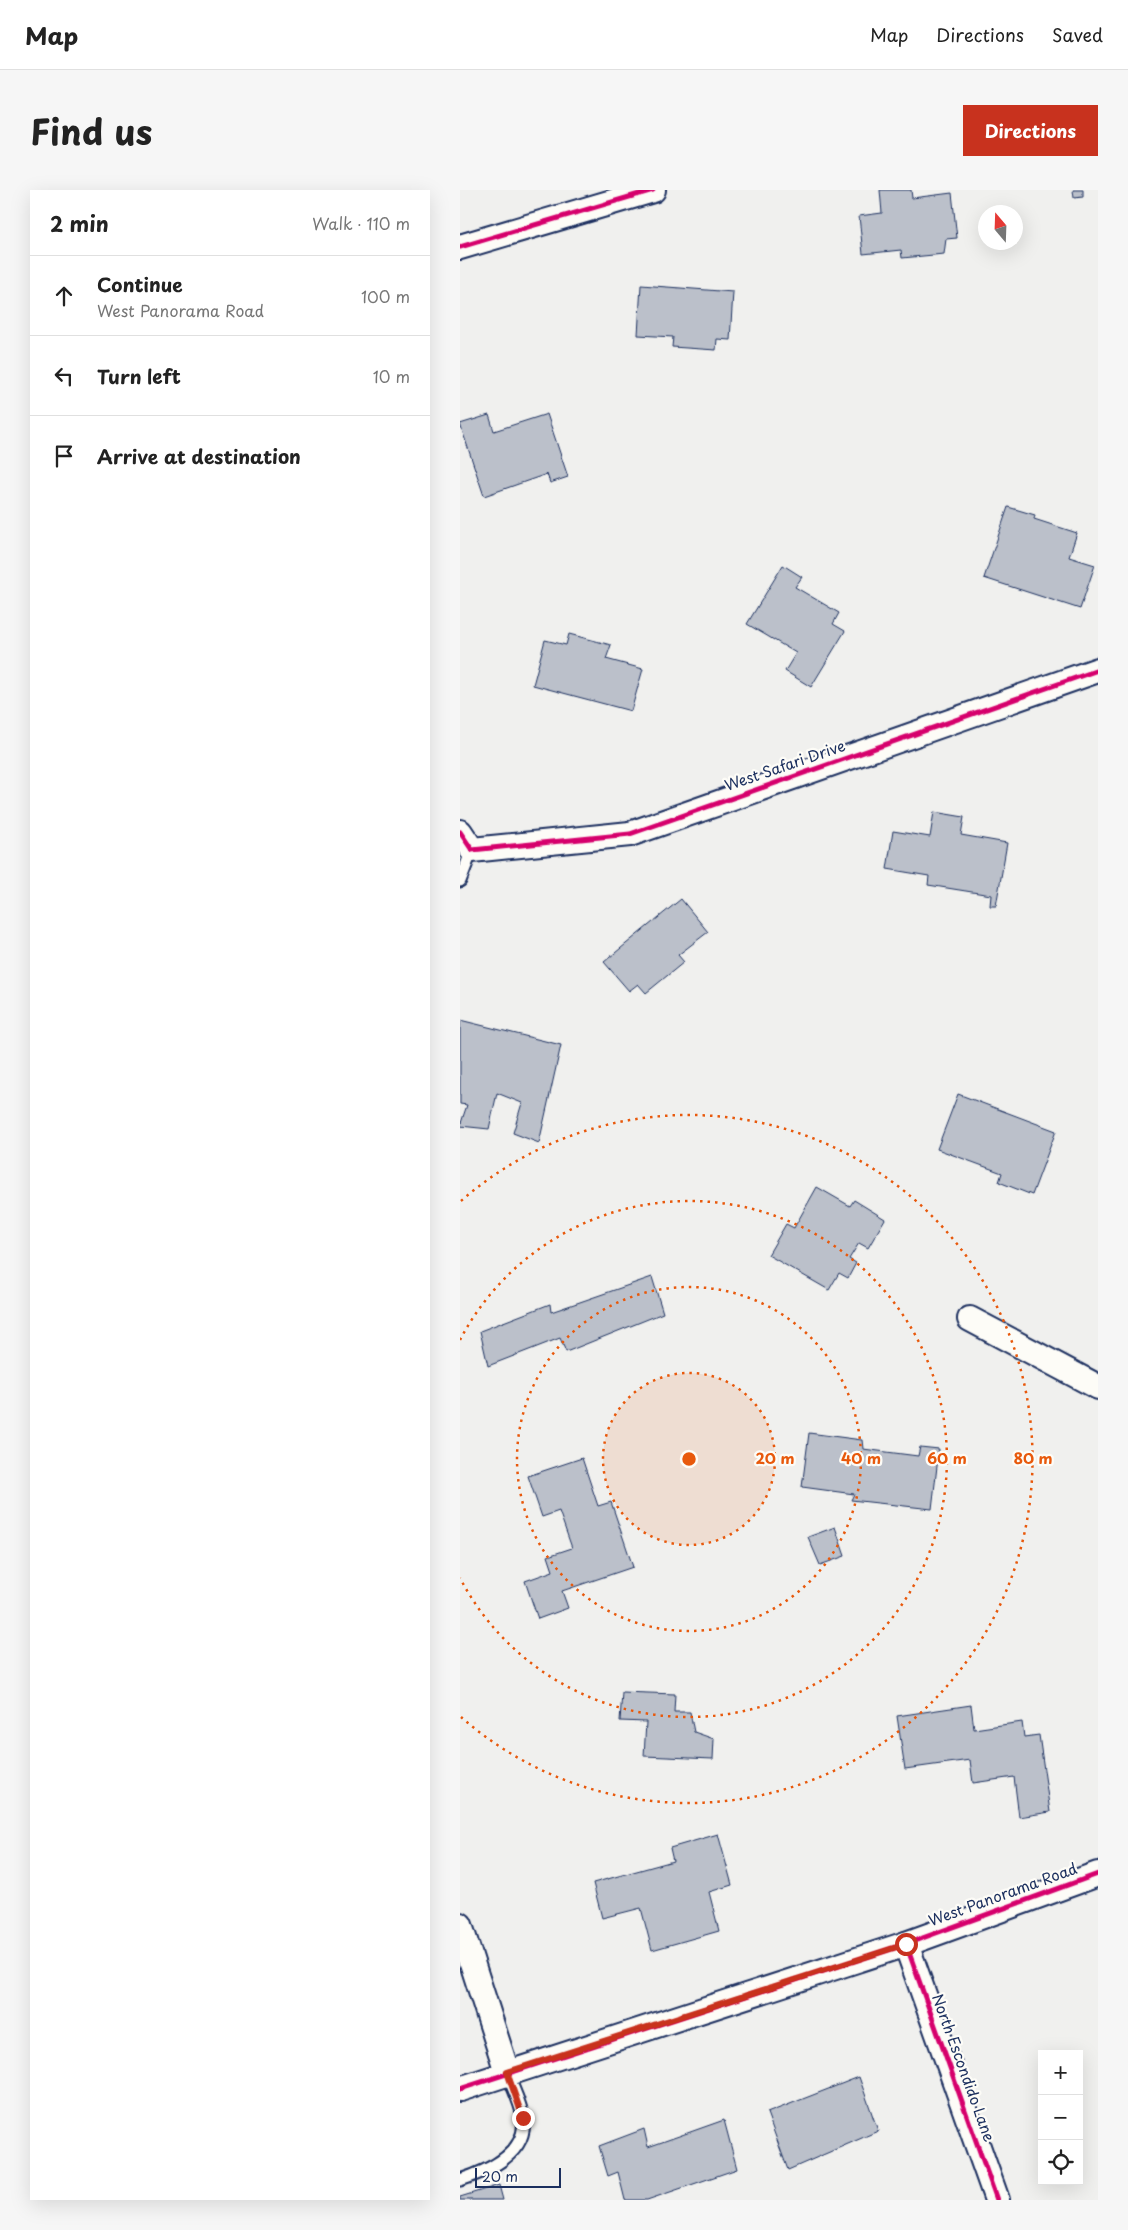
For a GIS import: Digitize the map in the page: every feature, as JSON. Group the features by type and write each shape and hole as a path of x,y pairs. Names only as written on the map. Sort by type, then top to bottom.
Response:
{"street":[{"path":"460,247 653,190"},
{"name":"West Safari Drive","path":"466,841 630,834 1098,670"},
{"path":"970,1319 1098,1387"},
{"name":"West Panorama Road","path":"460,2089 507,2072 906,1944 1098,1874"},
{"path":"460,1925 507,2072"},
{"name":"North Escondido Lane","path":"906,1944 997,2200"}],"lane":[{"path":"460,880 466,841"},
{"path":"460,2180 475,2176 499,2163 516,2147 523,2132 521,2111 507,2072"}],"building":[{"path":"880,190 911,190 912,198 952,193 957,238 946,239 944,254 902,258 901,250 863,254 859,216 882,213"},
{"path":"1073,190 1083,190 1083,197 1074,198"},
{"path":"641,285 733,292 730,340 717,339 716,350 672,347 673,337 638,335"},
{"path":"547,414 568,477 550,483 547,474 484,496 460,424 489,415 494,431"},
{"path":"1008,507 1035,515 1034,519 1077,533 1069,557 1095,565 1080,609 984,578"},
{"path":"783,565 802,577 795,587 839,613 833,624 845,631 811,687 785,671 796,653 747,624"},
{"path":"569,634 611,645 606,659 643,669 631,711 533,685 545,640 566,645"},
{"path":"934,812 964,817 961,835 1007,843 996,906 990,906 991,895 928,885 929,876 887,869 893,831 930,837"},
{"path":"681,899 708,932 678,955 684,962 646,993 638,984 629,991 604,962"},
{"path":"460,1020 561,1045 539,1143 513,1133 522,1103 497,1093 489,1129 460,1126 467,1105 460,1104"},
{"path":"958,1094 1056,1131 1032,1195 999,1182 1002,1173 937,1149"},
{"path":"817,1187 850,1206 854,1200 885,1219 868,1248 859,1243 849,1259 856,1263 848,1278 839,1273 829,1290 768,1255 786,1224 794,1228"},
{"path":"652,1277 663,1313 566,1352 560,1338 488,1366 480,1331 550,1304 551,1312"},
{"path":"809,1433 862,1440 863,1449 918,1456 920,1447 939,1449 932,1509 851,1500 854,1494 802,1487"},
{"path":"582,1458 598,1506 611,1502 633,1567 562,1591 568,1608 538,1619 525,1581 553,1571 548,1556 572,1548 559,1511 542,1517 528,1476"},
{"path":"835,1527 845,1556 820,1565 808,1537"},
{"path":"622,1692 675,1694 674,1712 690,1712 694,1732 714,1739 713,1759 644,1756 646,1722 620,1721"},
{"path":"971,1705 974,1729 1022,1722 1024,1737 1039,1735 1050,1812 1019,1817 1014,1777 973,1783 970,1760 905,1769 897,1716"},
{"path":"718,1834 732,1885 709,1892 719,1931 652,1950 641,1908 602,1918 593,1883 673,1861 670,1848"},
{"path":"859,2077 878,2131 788,2170 767,2113"},
{"path":"724,2120 737,2169 647,2200 625,2200 618,2172 608,2176 599,2146 644,2129 648,2147"},
{"path":"499,2185 503,2200 460,2200 460,2197"}],"cycle path":[{"path":"460,247 653,190"},
{"path":"460,832 472,850 630,834 1098,670"},
{"path":"460,2089 906,1944 1098,1874"},
{"path":"906,1944 997,2200"}],"route":[{"path":"523,2118 507,2072 906,1944"}]}
